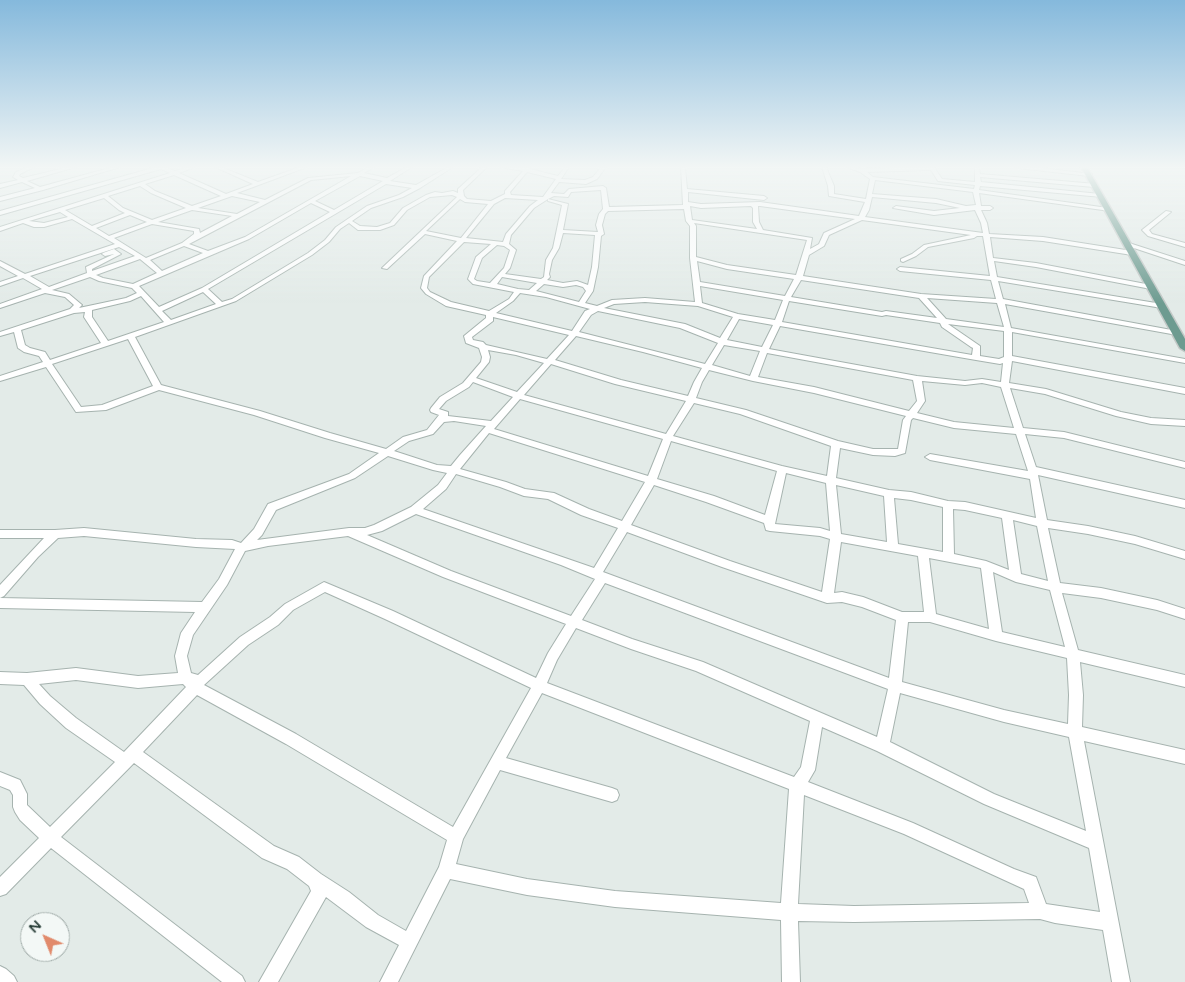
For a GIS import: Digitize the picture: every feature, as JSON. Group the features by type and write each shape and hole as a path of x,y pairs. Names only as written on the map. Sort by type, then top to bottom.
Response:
{"main road":[{"path":"1110,213 1185,348"}],"street":[{"path":"0,229 52,213"},
{"path":"66,213 121,244 163,274"},
{"path":"92,228 132,213 153,223 197,230 197,235 187,242"},
{"path":"110,238 178,213"},
{"path":"220,213 240,216"},
{"path":"0,306 47,291 90,274 143,259 187,242 246,213"},
{"path":"134,286 247,238 291,213"},
{"path":"158,310 204,289 334,213"},
{"path":"0,378 48,364 221,305 249,292 310,254 348,220 360,213"},
{"path":"348,220 358,228 378,229 392,224 403,213"},
{"path":"385,268 423,233 441,213"},
{"path":"483,213 462,240 426,277 424,288 428,293 449,304 753,379 814,390 954,425 1064,436 1185,466"},
{"path":"506,244 507,237 527,213"},
{"path":"530,293 548,277 546,274 549,260 556,248 564,213"},
{"path":"601,234 599,225 603,213"},
{"path":"687,213 689,221 693,226 693,258 698,284 699,304"},
{"path":"756,213 755,220 761,231"},
{"path":"821,213 985,234 1043,239 1132,253"},
{"path":"805,256 822,245 824,235 862,218 865,213"},
{"path":"898,213 900,221 898,223"},
{"path":"980,213 984,223 994,278 1008,329 1006,385 1019,431 1034,473 1042,523 1073,655 1076,695 1075,731 1120,982"},
{"path":"1167,213 1145,230 1150,235 1185,245"},
{"path":"24,222 44,225 73,217"},
{"path":"689,221 810,239 799,278 787,298 753,379"},
{"path":"559,231 601,234"},
{"path":"423,233 462,240 506,244 513,250 507,268 492,285"},
{"path":"581,304 590,290 595,267 598,234 601,234"},
{"path":"903,260 926,246 985,234"},
{"path":"187,242 208,253"},
{"path":"496,243 479,257 471,279 475,283 682,326 722,342 917,378 965,383 982,381 1006,385 1046,392 1111,412 1151,421 1185,423"},
{"path":"0,284 121,244"},
{"path":"1127,244 1185,263"},
{"path":"101,252 105,254 114,251 118,254 88,268 90,274 101,280 134,286 169,323"},
{"path":"693,258 727,267 921,296 1001,301 1177,333"},
{"path":"990,259 1036,265 1151,287"},
{"path":"0,263 46,288 47,291 67,295 75,300 78,305 73,311"},
{"path":"900,269 994,278 1162,306"},
{"path":"500,275 562,285 577,283 590,290"},
{"path":"698,284 882,314 1008,329 1185,361"},
{"path":"204,289 221,305"},
{"path":"489,314 511,300 518,291"},
{"path":"0,334 73,311 128,300 142,293"},
{"path":"921,296 943,320 945,325 977,348 976,358"},
{"path":"0,534 84,532 196,543 232,544 243,547 349,532 365,532 378,528 415,510 442,487 490,427 574,334 588,313 621,301 645,300 699,304 737,316 1000,362 1008,358 1185,391"},
{"path":"89,309 88,318 106,344"},
{"path":"489,314 490,319 468,336 469,341 480,344 483,347 516,353 691,400 744,412 836,444 873,452 895,453 902,451 907,420 921,401 917,378"},
{"path":"389,982 446,870 456,837 539,686 552,657 574,622 651,481 668,437 691,400 698,382 709,367 737,316"},
{"path":"17,329 21,346 42,354 62,387 79,410 103,408 158,387 257,413 436,468 454,470 524,492 550,496 726,564 827,598 842,598 863,602 902,617 930,617 996,636 1185,681"},
{"path":"130,335 158,387"},
{"path":"456,837 291,739 190,682 181,656 187,634 223,582 243,547 258,532 272,507 352,476 406,439 430,432 444,414 434,410 443,399 466,385 485,362 486,357 483,347"},
{"path":"472,379 519,396 782,469 889,494 911,496 948,505 1135,540 1185,555"},
{"path":"441,419 454,418 490,427 769,522"},
{"path":"827,598 836,537 831,481 836,444"},
{"path":"930,457 1034,473 1185,504"},
{"path":"782,469 769,522 770,527 820,532 836,537 949,557 986,565 1016,577 1056,587 1101,593 1157,605 1185,614"},
{"path":"889,494 894,547"},
{"path":"948,505 949,557"},
{"path":"415,510 565,562 895,686 1004,716 1185,757"},
{"path":"1007,515 1016,577"},
{"path":"349,532 447,574 631,644 699,666 882,746 989,799 1095,843"},
{"path":"0,593 34,554 56,534"},
{"path":"923,552 930,617"},
{"path":"986,565 996,636"},
{"path":"0,678 27,679 76,674 138,682 190,682 200,680 244,641 274,621 289,607 324,587 389,615 539,686 908,828 1030,883 1040,911"},
{"path":"0,603 205,607"},
{"path":"882,746 895,686 902,617"},
{"path":"27,679 45,700 71,723 128,757 268,852 293,863 372,921 410,942"},
{"path":"0,888 128,757 190,682"},
{"path":"791,982 789,912 797,786 808,770 817,718"},
{"path":"496,762 612,795"},
{"path":"0,779 15,785 20,794 20,807 25,815 49,837 236,982"},
{"path":"446,870 527,887 615,899 789,912 917,914 1040,911 1055,915 1109,922"},
{"path":"268,982 320,892 314,880"},
{"path":"0,975 8,982"}]}
